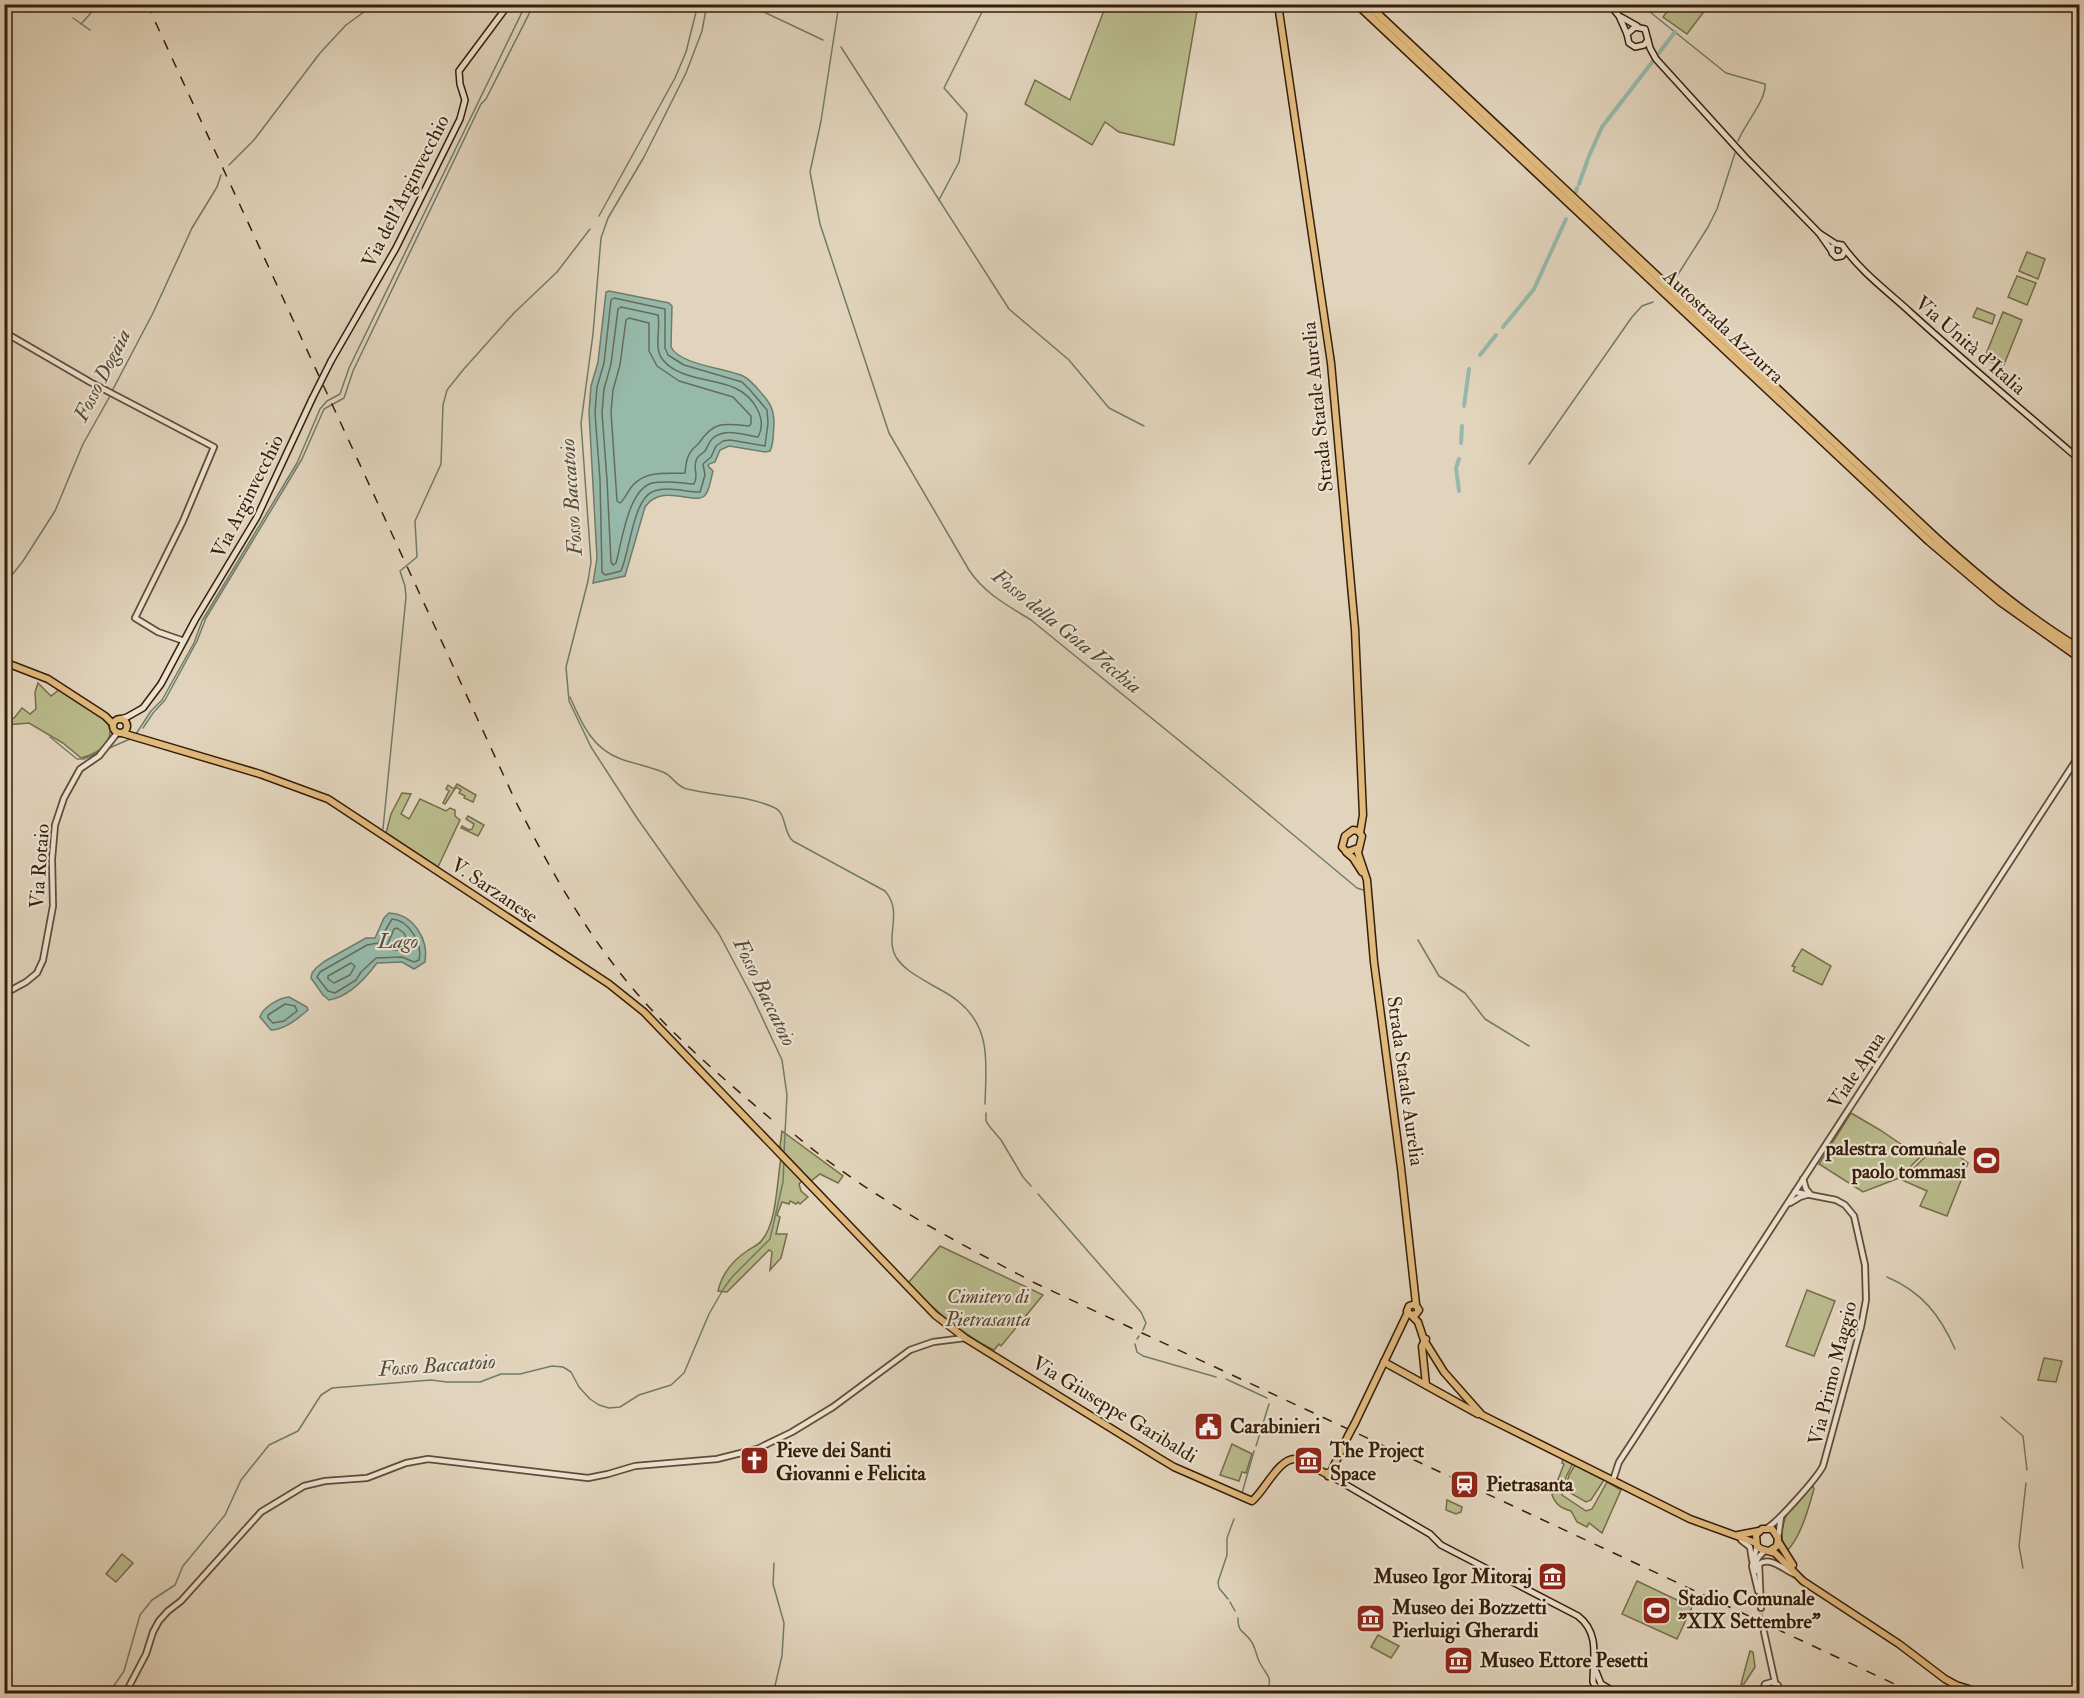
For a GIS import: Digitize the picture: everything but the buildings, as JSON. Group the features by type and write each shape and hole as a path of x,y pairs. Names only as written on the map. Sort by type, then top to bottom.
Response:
{"highway":[{"name":"Autostrada Azzurra","path":"1357,4 1929,542 2001,602 2079,658"},
{"name":"Autostrada Azzurra","path":"1367,4 1936,538 2011,602 2079,649"}],"main road":[{"name":"Via dell'Arginvecchio","path":"332,361 396,248 460,118 465,100 459,71 509,4"},
{"name":"Strada Statale Aurelia","path":"1278,4 1330,363 1355,629 1362,809 1360,833 1362,839 1358,848 1359,858 1366,873 1374,962 1401,1168 1414,1282 1412,1310"},
{"path":"1609,4 1619,16 1628,34 1629,43 1656,59 1744,157 1819,233 1834,256 1841,257 1865,274"},
{"path":"1619,16 1645,29 1656,59"},
{"path":"1628,34 1637,26"},
{"path":"1637,48 1648,40"},
{"path":"1819,233 1836,244 1842,245 1845,251 1841,257"},
{"path":"1831,250 1836,244"},
{"name":"Via Unità d'Italia","path":"1845,251 1865,274 2079,460"},
{"name":"Via Arginvecchio","path":"120,726 151,699 257,517 332,361"},
{"name":"V. Sarzanese","path":"4,663 48,679 136,736 308,791 340,806 609,984 635,1004 792,1167"},
{"name":"Strada Statale Aurelia","path":"1362,809 1353,830 1342,841 1342,847 1357,863 1367,884"},
{"path":"1353,830 1360,833"},
{"path":"1346,852 1358,848"},
{"name":"Via Giuseppe Garibaldi","path":"792,1167 935,1316 964,1338 1174,1467 1253,1501 1282,1465 1289,1460 1298,1460 1330,1474"},
{"path":"1412,1310 1426,1342 1444,1372 1482,1415"},
{"path":"1412,1310 1330,1474 1419,1528 1450,1550 1585,1621 1593,1640 1593,1682 1595,1686 1610,1694"},
{"path":"1426,1342 1422,1346 1426,1385"},
{"path":"1387,1364 1482,1415 1690,1519 1710,1528 1737,1535 1779,1556 1803,1581 1899,1644 1945,1679 1985,1694"},
{"path":"1737,1535 1767,1528 1776,1533 1803,1581"},
{"path":"1757,1545 1755,1539 1759,1531"},
{"path":"1767,1551 1773,1549 1778,1540"},
{"path":"1594,1668 1600,1684 1622,1693"}],"street":[{"path":"4,228 7,237 4,244"},
{"path":"4,332 111,393 214,447 183,521 135,618 158,632 184,641"},
{"name":"Via Rotaio","path":"4,994 37,973 43,960 53,906 52,859 58,813 76,774 84,765 102,753 120,726"},
{"name":"Viale Apua","path":"1605,1476 1619,1462 2079,754"},
{"path":"1785,1207 1800,1197 1810,1194 1803,1179"},
{"name":"Via Primo Maggio","path":"1767,1528 1781,1517 1823,1466 1861,1327 1866,1300 1865,1265 1854,1216 1845,1205 1836,1200 1794,1192"},
{"path":"125,1694 146,1654 153,1632 168,1611 181,1600 261,1512 304,1486 325,1481 367,1478 421,1459 448,1460 588,1478 635,1466 717,1459 735,1455 767,1444 814,1419 910,1350 933,1342 964,1338"},
{"name":"Viale Apua","path":"1613,1480 1619,1462"},
{"path":"1778,1540 1781,1517"},
{"path":"1728,1533 1750,1547 1758,1591"},
{"path":"1752,1566 1757,1545"},
{"path":"1767,1551 1759,1556 1755,1563 1761,1611 1758,1568 1761,1562 1769,1560 1796,1575"},
{"path":"1764,1632 1778,1691 1785,1694"},
{"path":"1756,1694 1764,1691 1770,1677 1770,1663"},
{"path":"1767,1683 1775,1682"},
{"path":"1855,1694 1893,1694"}],"green space":[{"path":"1106,5 1126,8 1127,5 1198,5 1174,145 1119,132 1105,122 1092,145 1025,104 1035,80 1070,100"},
{"path":"1672,5 1709,5 1687,34 1663,17"},
{"path":"2027,252 2045,259 2038,279 2019,271"},
{"path":"2017,276 2036,283 2027,305 2008,297"},
{"path":"1977,308 1995,315 1992,324 1973,317"},
{"path":"2003,312 2022,320 2003,367 1984,359"},
{"path":"38,683 51,696 60,689 86,703 103,716 110,732 108,740 100,750 81,758 63,743 29,723 5,725 22,708 30,714 36,709 35,692"},
{"path":"457,784 476,795 473,802 464,798 465,796 459,793 461,790 456,787 445,804 443,803 449,791 446,789 448,785 454,789"},
{"path":"402,793 411,794 401,814 409,819 420,799 446,811 450,808 455,810 455,816 460,820 438,867 386,833 391,814"},
{"path":"468,816 484,825 478,836 461,828 462,826 469,830 472,829 474,824 466,819"},
{"path":"1802,949 1831,966 1822,985 1793,971 1795,967 1792,966"},
{"path":"1851,1113 1920,1157 1899,1178 1863,1192 1819,1164"},
{"path":"782,1131 843,1176 838,1183 820,1174 811,1181 782,1152 780,1146"},
{"path":"1940,1142 1968,1163 1947,1216 1920,1206 1927,1191 1902,1180"},
{"path":"781,1158 803,1180 799,1184 801,1191 808,1197 800,1204 790,1201 789,1204 782,1202 777,1215 780,1217 776,1234 787,1234 781,1258 770,1270 772,1252 769,1250 727,1292 718,1291 722,1279 732,1264 759,1243 767,1232 774,1212"},
{"name":"Cimitero di Pietrasanta","path":"940,1246 1043,1295 1001,1346 999,1344 994,1350 970,1337 948,1321 908,1283"},
{"path":"1807,1290 1835,1301 1814,1356 1786,1346"},
{"path":"2044,1358 2062,1361 2056,1382 2038,1380"},
{"path":"1232,1444 1252,1454 1246,1473 1242,1472 1239,1481 1220,1475"},
{"path":"1563,1458 1573,1463 1566,1477 1562,1495 1586,1511 1592,1509 1607,1482 1621,1490 1602,1533 1589,1523 1587,1527 1577,1522 1571,1511 1559,1506 1552,1495 1564,1464 1562,1463"},
{"path":"1575,1465 1604,1480 1591,1500 1586,1502 1565,1490 1569,1475"},
{"path":"1813,1486 1803,1523 1796,1539 1786,1552 1782,1533 1787,1514 1798,1498"},
{"path":"1447,1500 1462,1507 1461,1512 1456,1514 1446,1510"},
{"path":"122,1554 133,1563 116,1582 106,1574"},
{"name":"Stadio Comunale \"XIX Settembre\"","path":"1637,1581 1692,1607 1677,1639 1622,1614"},
{"path":"1378,1635 1399,1646 1391,1658 1371,1647"},
{"path":"1750,1651 1753,1652 1755,1667 1744,1684 1741,1684 1744,1672"}],"water":[{"path":"606,292 669,303 672,306 671,347 676,353 693,362 746,378 754,384 768,402 773,411 774,424 770,451 729,446 720,450 715,462 708,466 713,471 707,492 702,498 670,495 652,500 645,507 625,576 593,583 597,558 589,412 591,386 598,362"},
{"name":"Lago","path":"389,913 398,914 418,929 426,953 425,962 414,969 402,962 377,963 350,991 329,1000 311,978 312,973 325,961 366,938 375,938 384,918"},
{"path":"289,997 307,1007 308,1010 286,1026 271,1030 260,1017 262,1013 272,1004"}],"waterway":[{"path":"81,24 99,4"},
{"name":"Fosso Dogaia","path":"229,165 254,140 320,53 346,25 375,4"},
{"path":"136,734 151,711 162,700 194,643 202,621 297,463 320,409 327,401 340,394 349,368 526,4"},
{"path":"143,728 165,700 197,641 206,618 302,459 324,409 344,398 353,371 481,104 486,99 534,4"},
{"path":"599,216 675,78 686,52 698,4"},
{"name":"Fosso Baccatoio","path":"707,4 702,31 686,73 644,157 608,218 601,238 593,334 581,423 591,562 566,667 569,701 591,747 637,818 719,934 782,1060 787,1095 784,1153"},
{"path":"747,4 823,40"},
{"path":"765,12 767,4"},
{"name":"Fosso della Gota Vecchia","path":"839,4 821,121 810,172 820,224 889,433 969,570 989,592 1031,620 1357,888 1363,890"},
{"path":"939,200 959,162 967,114 944,88 986,4"},
{"path":"1640,4 1726,73 1765,84 1759,104 1738,141"},
{"path":"73,18 90,30"},
{"path":"1659,53 1675,32"},
{"path":"841,47 1009,309 1069,360 1109,408 1144,426"},
{"path":"1579,184 1602,127 1653,61"},
{"path":"1677,276 1717,209 1735,153"},
{"name":"Fosso Dogaia","path":"112,391 153,313 192,228 217,187 221,175"},
{"path":"1576,192 1577,188"},
{"path":"1503,327 1534,289 1566,219"},
{"path":"383,829 406,597 400,571 417,557 415,521 441,464 443,405 447,390 514,313 557,272 590,229"},
{"path":"1670,284 1674,279"},
{"path":"1529,464 1632,317 1642,306 1653,302"},
{"path":"1480,355 1496,335"},
{"path":"1464,406 1469,369"},
{"name":"Fosso Dogaia","path":"4,585 23,561 55,511 83,444 110,396"},
{"path":"1461,443 1462,426"},
{"path":"1459,459 1456,468 1459,491"},
{"path":"570,697 589,734 602,749 621,759 665,773 684,788 752,800 773,807 781,814 787,833 793,841 885,891 893,908 892,941 896,957 912,973 959,1002 977,1024 985,1048 985,1104"},
{"path":"50,737 77,759 84,759 100,752"},
{"path":"107,749 130,739"},
{"name":"Fosso della Gota Vecchia","path":"1418,940 1439,976 1465,993 1485,1019 1529,1046"},
{"path":"986,1113 986,1121 1031,1186"},
{"name":"Fosso Baccatoio","path":"104,1694 113,1687 124,1671 140,1615 152,1600 175,1585 183,1566 225,1515 241,1480 269,1445 298,1431 321,1395 332,1388 431,1380 480,1382 501,1374 520,1374 552,1366 563,1367 571,1372 579,1387 590,1399 609,1408 620,1407 639,1395 671,1385 684,1373 709,1314 724,1288 770,1239 783,1182 784,1160"},
{"path":"1038,1194 1141,1312 1146,1323 1143,1330"},
{"path":"1887,1277 1920,1297 1936,1315 1955,1349"},
{"path":"1135,1344 1137,1352 1143,1356 1216,1377"},
{"path":"1226,1379 1267,1398"},
{"path":"1256,1446 1269,1404"},
{"path":"2001,1417 2023,1436 2027,1470"},
{"path":"1242,1493 1254,1451"},
{"path":"2023,1568 2019,1546 2026,1483"},
{"path":"1228,1599 1219,1588 1218,1582 1227,1555 1227,1538 1234,1519"},
{"path":"773,1694 782,1656 784,1623 773,1584 774,1563"},
{"path":"1230,1602 1235,1611"},
{"path":"1238,1618 1240,1629 1253,1644 1268,1677 1267,1694"}],"tunnel":[{"path":"1761,1613 1764,1632"}],"railway":[{"path":"147,4 515,800 559,882 592,934 649,1007 727,1082 777,1124"},
{"path":"795,1135 852,1178 912,1216 1037,1284 1916,1694"}],"place":[{"name":"palestra comunale paolo tommasi","path":"1987,1160"},
{"name":"Carabinieri","path":"1209,1426"},
{"name":"Pieve dei Santi Giovanni e Felicita","path":"755,1461"},
{"name":"The Project Space","path":"1309,1461"},
{"name":"Pietrasanta","path":"1465,1484"},
{"name":"Museo Igor Mitoraj","path":"1553,1576"},
{"name":"Stadio Comunale \"XIX Settembre\"","path":"1657,1610"},
{"name":"Museo dei Bozzetti Pierluigi Gherardi","path":"1371,1619"},
{"name":"Museo Ettore Pesetti","path":"1459,1660"}]}
